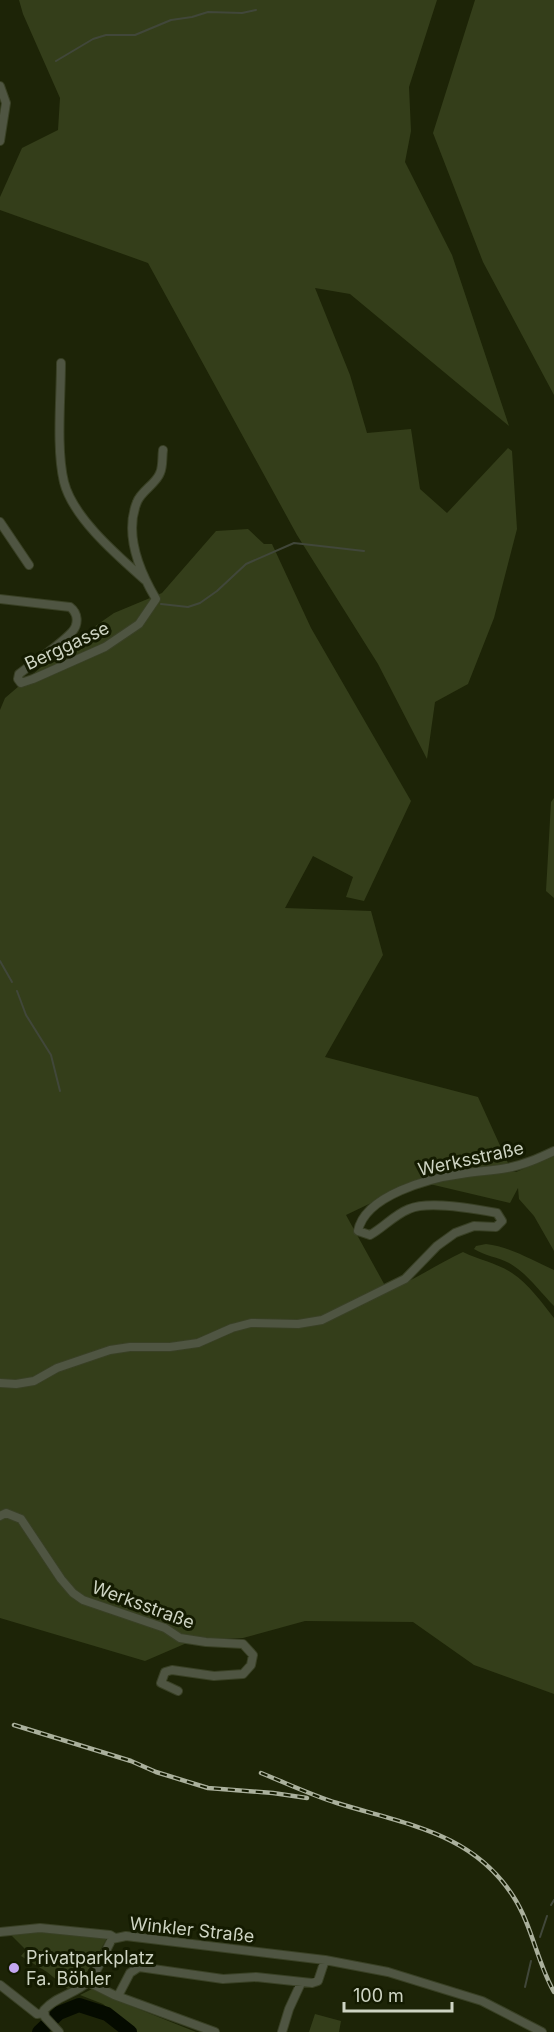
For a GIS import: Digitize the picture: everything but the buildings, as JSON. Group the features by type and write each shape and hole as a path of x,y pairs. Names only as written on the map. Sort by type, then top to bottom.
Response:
{"street":[{"path":"0,86 6,103 0,141"},
{"path":"61,363 61,442 64,482 73,502 104,543 146,581"},
{"name":"Berggasse","path":"0,599 70,607 77,618 73,631 19,674 18,679 21,683 105,647 139,624 156,599 146,581 136,554 133,526 137,501 160,474 163,450"},
{"path":"0,522 29,565"},
{"name":"Werksstraße","path":"0,1383 16,1384 34,1381 57,1368 110,1350 198,1343 232,1328 251,1323 298,1324 322,1320 405,1279 437,1246 455,1233 474,1227 496,1227 502,1221 498,1213 430,1205 411,1207 396,1215 370,1235 358,1231 360,1220 378,1203 431,1179 506,1168 530,1162 554,1151"},
{"name":"Werksstraße","path":"0,1516 6,1513 21,1519 61,1579 73,1593 83,1600 165,1628 180,1638 243,1644 253,1655 251,1665 243,1674 214,1676 172,1670 165,1672 161,1683 177,1691"},
{"path":"0,1932 40,1928 110,1935 115,1938"},
{"name":"Winkler Straße","path":"88,1982 111,1941 126,1936 325,1960 388,1972 482,2001 542,2032"},
{"path":"118,1996 130,1973 139,1967 223,1979 256,1977 301,1983 318,1981 325,1960"},
{"path":"44,2015 46,2007 52,2002 88,1982 118,1996 215,2032"},
{"path":"282,2032 301,1983"},
{"path":"0,1985 37,2014 44,2015 58,2031"}],"green space":[{"path":"19,0 437,0 409,87 411,131 405,162 452,255 509,426 350,294 315,288 350,375 367,433 411,429 420,489 447,513 508,448 512,451 517,529 494,618 468,684 435,702 427,759 378,664 297,535 148,263 0,210 0,197 22,148 58,130 60,98"},
{"path":"475,0 554,0 554,395 483,262 433,133"},
{"path":"248,529 264,544 272,544 311,628 411,801 364,901 346,897 353,877 313,856 285,908 371,911 383,955 325,1057 478,1097 512,1172 554,1156 554,1251 534,1216 519,1199 518,1188 510,1203 417,1181 346,1215 388,1291 463,1252 518,1277 554,1318 554,1694 474,1665 413,1622 305,1621 243,1638 196,1639 145,1661 0,1618 0,710 5,698 61,650 114,613 162,593 216,531"},
{"path":"554,798 554,898 546,891 551,802"},
{"path":"486,1244 512,1251 554,1270 554,1306 516,1267 474,1249 476,1246"},
{"path":"57,1932 107,1938 86,1973 69,1990 47,1972 21,1956 26,1950 9,1933"},
{"path":"94,1988 111,1998 196,2032 135,2032 103,2004 80,1995"},
{"path":"315,2014 341,2021 339,2032 309,2032"}],"waterway":[{"path":"56,61 93,39 106,35 135,35 171,20 208,12 242,13 256,10"},
{"path":"161,604 188,607 200,603 217,591 246,564 294,543 364,551"},
{"path":"0,961 12,982"},
{"path":"17,991 26,1015 51,1055 60,1091"},
{"path":"551,1905 554,1900"},
{"path":"540,1937 547,1916"},
{"path":"525,1987 531,1961"},
{"path":"39,2032 59,2013 79,2005 107,2014 130,2032"}],"railway":[{"path":"14,1725 131,1761 156,1772 208,1788 307,1798"},
{"path":"261,1773 327,1800 435,1833 478,1857 496,1874 520,1907 554,1992"}],"place":[{"name":"Privatparkplatz Fa. Böhler","path":"14,1968"}]}
